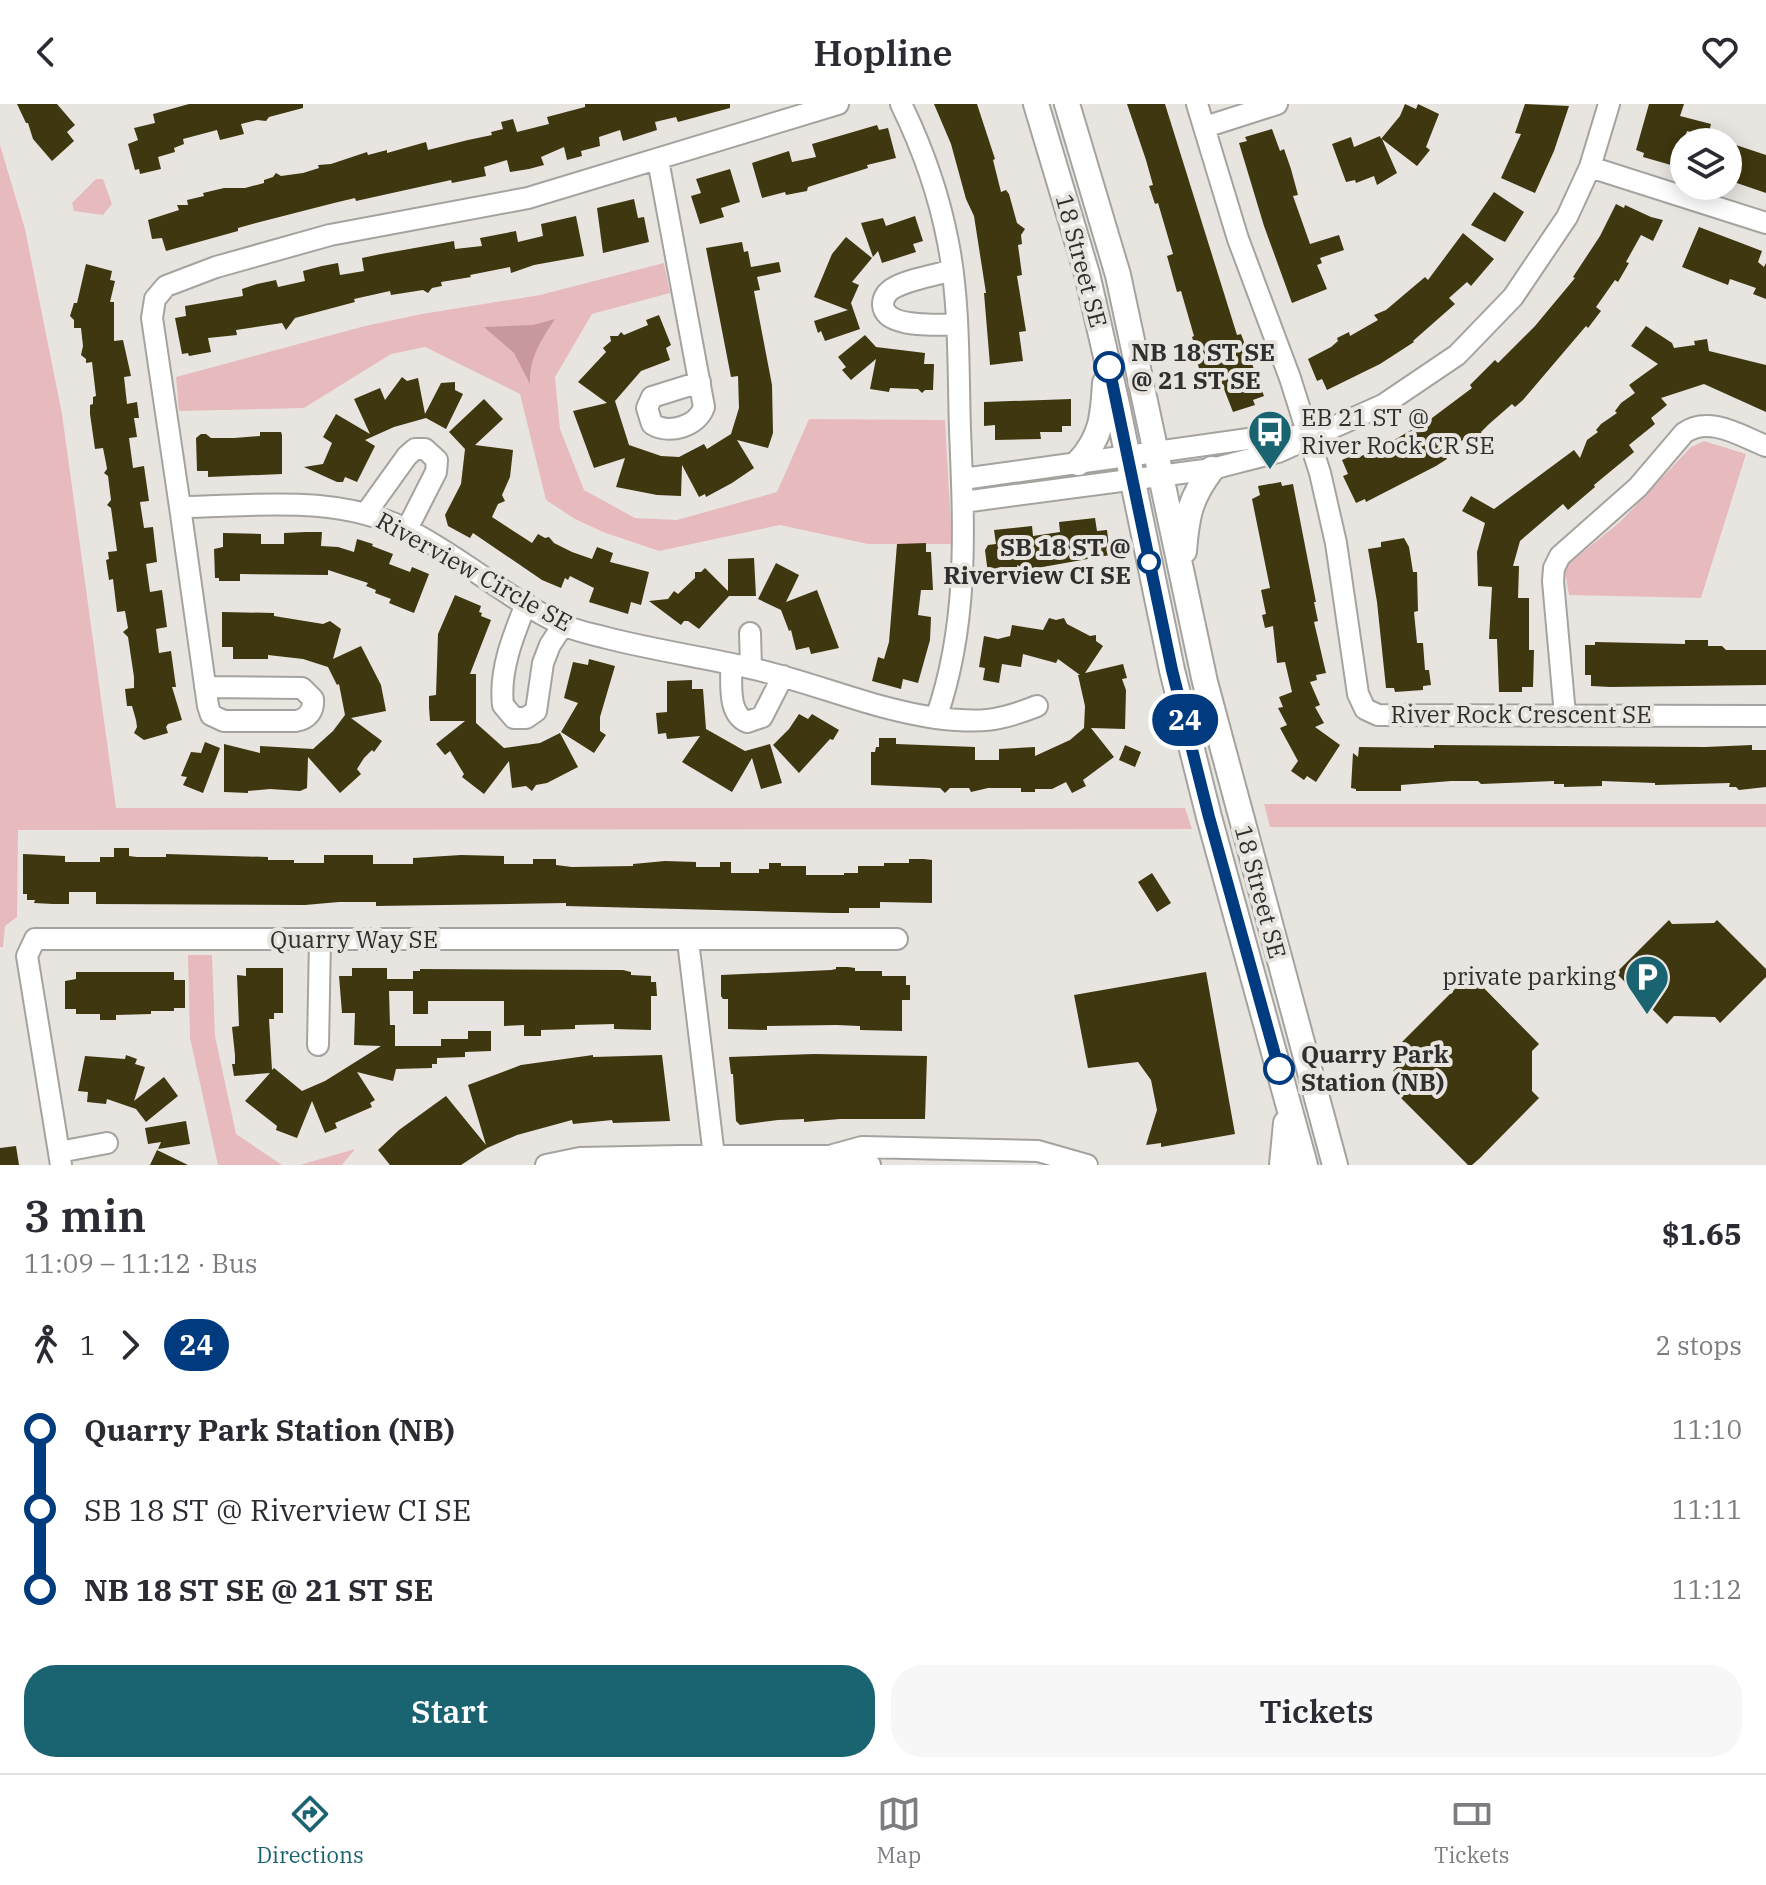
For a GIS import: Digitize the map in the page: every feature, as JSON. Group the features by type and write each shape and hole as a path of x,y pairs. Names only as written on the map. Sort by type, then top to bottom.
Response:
{"main road":[{"name":"18 Street SE","path":"1036,104 1087,274 1172,670 1205,802 1305,1165"},
{"name":"18 Street SE","path":"1067,104 1118,275 1205,682 1335,1165"},
{"path":"1078,463 1096,441 1100,427 1107,360"},
{"path":"1182,573 1189,506 1197,488 1212,469"},
{"path":"1282,1165 1287,1097"}],"street":[{"path":"205,687 302,688 313,699 313,709 306,718 296,721 218,720 211,715 205,687 152,318 155,299 166,286 216,267 317,238 528,198 838,104"},
{"path":"901,104 928,172 948,242 956,325 963,479 962,608 950,674 936,718"},
{"path":"1197,104 1238,239 1309,437"},
{"path":"1205,127 1277,104"},
{"path":"963,502 1253,461 1383,405 1457,355 1513,297 1567,217 1590,167 1609,104"},
{"path":"658,160 700,382"},
{"path":"1590,167 1766,223"},
{"path":"952,270 895,288 886,294 883,304 887,315 896,321 956,325"},
{"path":"1565,715 1553,581 1554,568 1560,556 1638,487 1684,433 1694,427 1713,426 1766,446"},
{"path":"963,479 1276,435 1309,437"},
{"name":"River Rock Crescent SE","path":"1309,437 1336,543 1358,694 1365,709 1378,715 1766,716"},
{"path":"366,513 407,456 415,449 425,449 434,455 436,472 407,529"},
{"name":"Riverview Circle SE","path":"180,507 296,504 366,513 407,529 563,625 638,646 783,676 857,702 970,722 998,720 1037,706"},
{"path":"526,604 512,639 503,684 503,705 514,718 526,718 536,711 543,663 563,625"},
{"path":"750,633 733,710 738,718 747,722 762,717 783,676"},
{"name":"Quarry Way SE","path":"60,1158 27,956 35,939 897,939"},
{"path":"318,1045 320,940"},
{"path":"688,941 714,1156"},
{"path":"60,1158 107,1143"},
{"path":"829,1156 862,1147 1038,1151 1087,1165"},
{"path":"546,1165 580,1158 714,1156 829,1156 870,1165"}],"shaded area":[{"path":"0,145 25,229 62,414 116,808 1185,808 1192,829 18,830 17,917 5,926 3,947 0,947"},
{"path":"96,179 103,179 112,204 103,215 74,211 72,203"},
{"path":"664,263 670,293 592,314 555,377 560,429 584,490 635,518 677,520 777,492 809,419 945,420 952,544 868,544 780,525 659,551 603,532 546,500 520,394 425,347 391,354 304,408 179,411 176,377 365,326 540,295"},
{"path":"555,319 534,358 530,384 514,353 484,327 533,325"},
{"path":"1704,441 1746,454 1701,598 1569,595 1565,572 1567,565 1620,522 1691,447"},
{"path":"1264,804 1766,804 1766,827 1270,827"},
{"path":"188,955 212,955 215,1036 236,1134 282,1165 218,1165 190,1038"},
{"path":"355,1149 342,1165 300,1165"}],"building":[{"path":"17,104 57,104 75,125 67,132 74,141 52,161 33,139"},
{"path":"189,104 303,104 303,108 269,117 266,121 241,124 244,134 220,140 217,130 183,139 184,144 174,148 175,152 158,157 161,169 140,174 139,169 135,170 128,144 138,140 134,128 155,123 153,114"},
{"path":"585,104 730,104 730,108 678,122 676,117 655,122 657,130 623,141 620,130 599,137 600,146 581,151 582,156 567,160 564,147 541,157 544,165 529,169 510,172 507,160 484,167 486,176 452,183 451,180 356,201 355,198 238,228 238,231 166,251 162,238 152,239 148,220 179,210 177,205 188,205 187,200 204,196 203,193 224,188 245,188 264,183 276,173 281,176 303,173 319,168 318,165 367,152 368,155 387,150 387,153 426,142 428,150 492,135 491,132 503,129 501,122 513,119 517,132 549,124 547,117 585,107"},
{"path":"934,104 977,104 995,159 1001,192 1006,190 1009,194 1017,223 1025,229 1021,235 1022,244 1018,245 1022,275 1017,276 1026,331 1019,332 1023,361 990,365 986,293 974,216 966,199 951,144"},
{"path":"1127,104 1165,104 1237,335 1241,334 1264,396 1253,400 1255,405 1233,412 1224,389 1216,392 1208,368 1200,371 1194,336 1167,256 1173,254 1158,203 1155,204 1149,186 1153,185"},
{"path":"1405,104 1416,109 1418,104 1439,114 1426,147 1430,150 1417,166 1382,139 1397,173 1377,185 1374,176 1356,183 1355,180 1346,182 1332,144 1351,137 1354,147 1380,136 1381,139 1400,116"},
{"path":"1525,104 1569,106 1554,151 1535,193 1501,178 1521,134 1515,133"},
{"path":"1649,104 1684,104 1680,116 1711,124 1710,128 1670,128 1670,165 1643,157 1644,153 1636,150"},
{"path":"877,125 879,130 888,128 896,158 867,165 868,168 808,187 807,191 762,198 752,163 789,151 792,162 816,157 812,144"},
{"path":"1272,129 1291,169 1298,195 1293,196 1310,244 1339,235 1344,250 1320,258 1322,263 1317,265 1327,289 1292,303 1239,143 1247,141 1245,137"},
{"path":"1742,147 1766,155 1766,193 1742,185"},
{"path":"730,169 740,202 721,208 724,217 700,224 691,196 701,193 696,179"},
{"path":"1494,192 1524,212 1505,242 1471,225"},
{"path":"634,199 638,218 644,217 649,242 603,253 597,208"},
{"path":"1616,204 1663,220 1653,241 1641,235 1618,282 1615,280 1596,307 1601,311 1588,328 1586,326 1523,400 1515,407 1512,404 1472,442 1468,437 1443,452 1447,459 1436,466 1366,502 1365,499 1356,503 1343,476 1348,474 1342,460 1358,453 1359,457 1389,443 1432,418 1472,388 1470,385 1495,360 1498,363 1535,326 1575,278"},
{"path":"576,216 584,256 534,265 511,273 510,267 470,275 441,282 442,286 432,288 428,293 423,290 391,295 390,291 354,299 355,302 295,318 286,330 282,323 236,330 237,335 208,338 211,352 189,356 188,353 182,354 175,318 186,316 185,306 243,296 242,289 276,280 278,287 305,281 303,271 322,266 338,263 340,275 364,271 362,258 381,254 454,241 455,249 482,246 480,238 516,231 518,242 543,236 541,224"},
{"path":"915,216 923,241 913,244 916,252 882,263 878,251 873,257 861,223 883,218 886,226"},
{"path":"1699,227 1762,251 1758,262 1764,267 1766,263 1766,299 1753,294 1756,288 1730,279 1728,285 1682,267"},
{"path":"1463,233 1494,259 1471,286 1467,282 1449,298 1455,304 1414,342 1380,364 1327,390 1322,379 1317,381 1308,359 1331,347 1338,341 1337,338 1349,332 1350,336 1378,320 1374,315 1386,310 1425,277 1428,280"},
{"path":"846,237 872,258 852,282 859,285 851,303 860,329 825,341 814,321 848,310 814,297 832,254"},
{"path":"742,242 744,252 748,251 751,267 779,262 781,272 757,277 760,290 754,291 772,385 773,433 768,448 737,440 754,468 706,497 705,494 699,497 682,465 681,496 616,487 625,458 594,468 573,411 607,403 578,382 606,352 603,348 611,341 610,336 618,336 621,332 624,335 648,325 646,320 659,315 671,345 666,348 670,360 641,371 615,401 629,445 661,456 679,457 704,444 707,449 731,434 739,408 738,376 731,377 706,248"},
{"path":"86,264 112,271 110,280 115,281 110,302 114,302 114,341 123,340 131,376 124,377 127,404 137,402 139,418 134,418 137,437 129,438 133,468 144,466 149,501 140,502 144,528 153,527 157,562 146,564 150,592 162,590 167,627 156,629 159,653 171,651 176,687 172,687 182,720 168,724 168,733 144,740 134,733 136,720 132,706 127,706 125,689 134,688 128,637 123,632 128,628 125,611 117,612 113,579 109,580 106,560 109,559 108,552 117,551 111,508 107,505 111,500 108,476 104,473 106,463 103,448 95,449 90,414 90,405 96,396 92,362 86,363 81,355 81,328 74,328 74,320 70,316 74,303 77,303"},
{"path":"1646,326 1672,343 1674,348 1695,345 1694,341 1707,339 1709,351 1766,365 1766,412 1704,384 1661,398 1667,405 1651,418 1655,424 1629,445 1634,452 1568,510 1563,504 1520,541 1513,566 1519,566 1518,598 1529,598 1529,650 1534,650 1533,687 1522,687 1522,692 1499,692 1497,639 1489,639 1492,587 1478,586 1477,552 1485,523 1462,511 1471,496 1494,509 1574,450 1580,458 1587,440 1598,432 1596,430 1601,424 1617,413 1615,411 1621,403 1635,393 1629,385 1658,364 1631,346"},
{"path":"865,335 876,347 925,353 924,364 934,364 933,390 922,393 918,389 890,388 889,392 870,389 876,359 851,380 842,370 846,367 838,357"},
{"path":"402,377 407,381 418,378 425,414 441,383 455,382 455,390 463,394 446,429 426,418 365,440 375,446 357,482 345,477 343,482 337,482 304,467 323,464 332,443 323,437 336,414 370,434 354,399 380,388 385,400"},
{"path":"484,399 503,419 475,445 513,450 510,477 502,495 505,501 498,504 492,517 532,543 538,534 592,559 597,547 613,553 610,562 649,572 641,605 631,602 628,614 589,602 594,588 570,576 568,580 565,578 561,588 542,580 473,533 470,538 448,526 445,515 461,484 465,449 449,432"},
{"path":"1071,399 1071,426 1062,426 1062,432 1040,432 1041,439 995,440 995,425 984,426 984,402"},
{"path":"260,432 281,432 282,474 208,477 208,471 197,471 196,438 201,434 211,438 234,438 260,436"},
{"path":"1281,482 1282,486 1293,484 1316,602 1318,621 1314,622 1326,673 1316,675 1317,680 1310,682 1320,705 1315,707 1324,723 1315,727 1340,745 1316,782 1307,776 1304,780 1291,771 1298,761 1280,728 1287,725 1278,708 1283,707 1279,697 1292,692 1285,662 1277,663 1273,626 1265,628 1262,615 1266,614 1261,590 1270,588 1252,499 1260,495 1258,486"},
{"path":"1095,518 1097,531 1107,530 1110,555 1037,568 1033,573 1017,565 1019,578 989,582 985,550 988,545 996,544 994,530 1032,526 1033,536 1060,532 1059,522"},
{"path":"322,532 321,546 354,552 357,539 393,554 389,564 410,572 412,567 429,574 414,613 389,603 391,599 375,593 376,590 366,586 368,583 328,570 328,575 240,574 240,581 219,581 215,578 214,549 223,547 223,533 261,534 261,544 284,544 284,533"},
{"path":"1404,538 1409,547 1413,572 1417,572 1418,611 1414,612 1417,643 1423,643 1425,670 1429,670 1431,685 1423,686 1423,690 1395,692 1394,688 1386,688 1368,549 1381,547 1381,542"},
{"path":"926,543 926,552 931,552 933,590 921,590 918,615 931,617 930,640 918,683 903,679 901,689 872,681 878,657 884,659 889,642 897,544"},
{"path":"754,558 756,596 729,596 699,629 688,621 681,625 649,601 668,599 674,591 678,594 695,578 695,572 705,568 728,591 728,559"},
{"path":"776,563 799,575 786,602 817,590 839,648 811,654 809,647 796,650 781,610 758,599"},
{"path":"455,595 481,606 481,616 491,620 470,674 476,674 476,723 504,748 540,743 560,733 578,767 547,783 536,785 532,791 526,786 512,788 509,761 484,794 462,777 464,774 450,751 445,755 436,744 465,721 430,721 429,696 436,695 438,634"},
{"path":"222,612 274,613 274,616 323,624 330,621 341,629 333,659 361,646 381,685 386,711 351,718 382,741 357,769 361,774 340,793 308,757 307,788 300,791 224,792 224,744 260,753 260,746 313,749 345,715 339,684 328,667 303,659 268,655 268,659 233,659 233,647 222,647"},
{"path":"1049,618 1064,618 1067,624 1090,636 1096,635 1096,641 1103,646 1085,673 1123,664 1127,678 1122,679 1126,690 1125,729 1091,728 1114,757 1083,780 1086,786 1072,793 1066,782 1052,789 1035,789 1035,792 1021,792 1021,788 988,788 971,792 969,788 950,788 945,793 940,788 871,785 871,752 879,747 879,738 896,738 896,744 975,747 975,760 999,760 999,749 1035,747 1035,756 1070,740 1084,728 1085,706 1080,675 1058,659 1056,663 1023,654 1021,667 1002,664 999,683 983,680 985,668 979,667 984,636 998,639 1010,636 1012,625 1043,630"},
{"path":"1685,640 1708,640 1708,646 1722,646 1726,650 1766,650 1766,685 1591,686 1591,675 1585,675 1585,645 1595,645 1595,642 1685,644"},
{"path":"589,659 615,666 600,717 600,731 606,735 594,753 561,732 578,703 564,698 573,662 588,665"},
{"path":"692,680 692,689 703,689 706,729 745,751 770,744 782,783 761,789 752,758 732,792 682,762 700,736 667,739 666,733 658,734 656,713 667,712 667,681"},
{"path":"799,714 808,719 812,714 839,730 833,740 830,739 799,773 773,745"},
{"path":"205,742 220,748 203,793 183,785 187,777 181,776 191,752 201,753"},
{"path":"1125,745 1141,752 1135,767 1119,760"},
{"path":"1434,745 1752,745 1752,750 1766,750 1766,787 1739,790 1729,787 1730,783 1655,785 1602,781 1602,786 1564,787 1564,784 1554,784 1554,781 1481,784 1478,781 1451,781 1401,785 1401,791 1356,791 1351,788 1353,753 1358,757 1359,747 1434,748"},
{"path":"114,848 129,848 129,856 137,857 166,857 166,854 268,857 268,860 294,860 294,863 324,863 324,855 373,855 373,864 413,864 413,858 461,855 504,856 504,864 533,864 533,859 556,859 556,865 572,867 633,866 665,861 696,862 696,867 720,867 720,862 731,862 731,873 759,873 759,869 769,869 769,863 781,863 781,866 806,866 806,875 844,875 858,873 858,866 884,866 884,863 909,863 909,859 924,859 932,860 932,903 880,902 880,908 849,908 849,913 833,913 566,906 566,903 376,906 376,902 305,905 96,904 96,892 69,892 69,904 53,904 34,903 35,900 27,900 27,894 23,894 23,854 65,856 65,862 100,862 100,857 114,857"},
{"path":"1152,873 1171,903 1157,912 1138,882"},
{"path":"1669,920 1672,924 1714,923 1717,920 1766,969 1766,977 1720,1023 1715,1017 1674,1016 1667,1024 1616,973"},
{"path":"836,967 882,971 882,976 906,976 906,985 910,985 910,1000 902,1000 902,1031 860,1030 860,1026 836,1025 767,1026 767,1030 728,1029 728,999 721,996 721,975 831,970"},
{"path":"246,968 283,968 283,1013 274,1013 274,1019 269,1019 272,1070 274,1068 302,1091 325,1081 381,1046 354,1045 355,1013 342,1013 339,976 352,976 352,968 387,968 387,979 413,979 413,971 420,969 623,970 631,972 631,975 651,976 651,982 656,982 657,996 651,996 651,1030 614,1029 614,1024 575,1025 575,1029 541,1030 541,1036 524,1036 524,1025 504,1026 504,1001 428,1001 428,1014 413,1014 413,991 389,991 390,1025 395,1025 395,1046 441,1046 441,1039 468,1039 468,1031 491,1031 491,1051 465,1052 465,1057 437,1058 437,1064 432,1064 432,1068 396,1069 393,1081 357,1072 375,1100 370,1103 372,1107 335,1123 337,1128 325,1133 312,1101 297,1138 276,1130 277,1126 245,1101 270,1073 234,1076 232,1027 239,1026 237,975 246,976"},
{"path":"76,972 174,972 174,980 185,980 185,1008 151,1011 151,1014 116,1015 116,1020 100,1020 100,1014 76,1014 76,1009 65,1009 65,981 76,979"},
{"path":"1206,972 1235,1134 1161,1147 1161,1143 1146,1145 1157,1110 1151,1080 1138,1062 1088,1068 1074,995"},
{"path":"1470,974 1539,1044 1532,1051 1532,1091 1539,1098 1480,1158 1468,1165 1398,1095 1408,1085 1393,1071 1408,1056 1398,1046"},
{"path":"814,1054 927,1056 925,1119 804,1122 804,1119 740,1125 736,1121 729,1057"},
{"path":"126,1055 137,1059 135,1064 145,1067 134,1101 164,1077 178,1096 146,1122 136,1109 107,1099 106,1104 87,1102 88,1092 78,1091 85,1056 125,1059"},
{"path":"593,1055 662,1055 670,1121 613,1123 612,1120 573,1124 572,1120 517,1135 487,1148 461,1165 390,1165 378,1150 399,1130 446,1096 486,1145 468,1085 521,1065"},
{"path":"186,1121 190,1144 158,1149 161,1142 148,1144 145,1128"},
{"path":"16,1146 19,1165 0,1165 0,1148"},
{"path":"157,1150 188,1165 150,1165"}],"bus line":[{"name":"24","path":"1109,367 1172,670 1279,1069"}],"place":[{"name":"NB 18 ST SE @ 21 ST SE","path":"1109,367"},
{"name":"EB 21 ST @ River Rock CR SE","path":"1270,471"},
{"name":"SB 18 ST @ Riverview CI SE","path":"1149,562"},
{"name":"private parking","path":"1647,1016"},
{"name":"Quarry Park Station (NB)","path":"1279,1069"}]}
